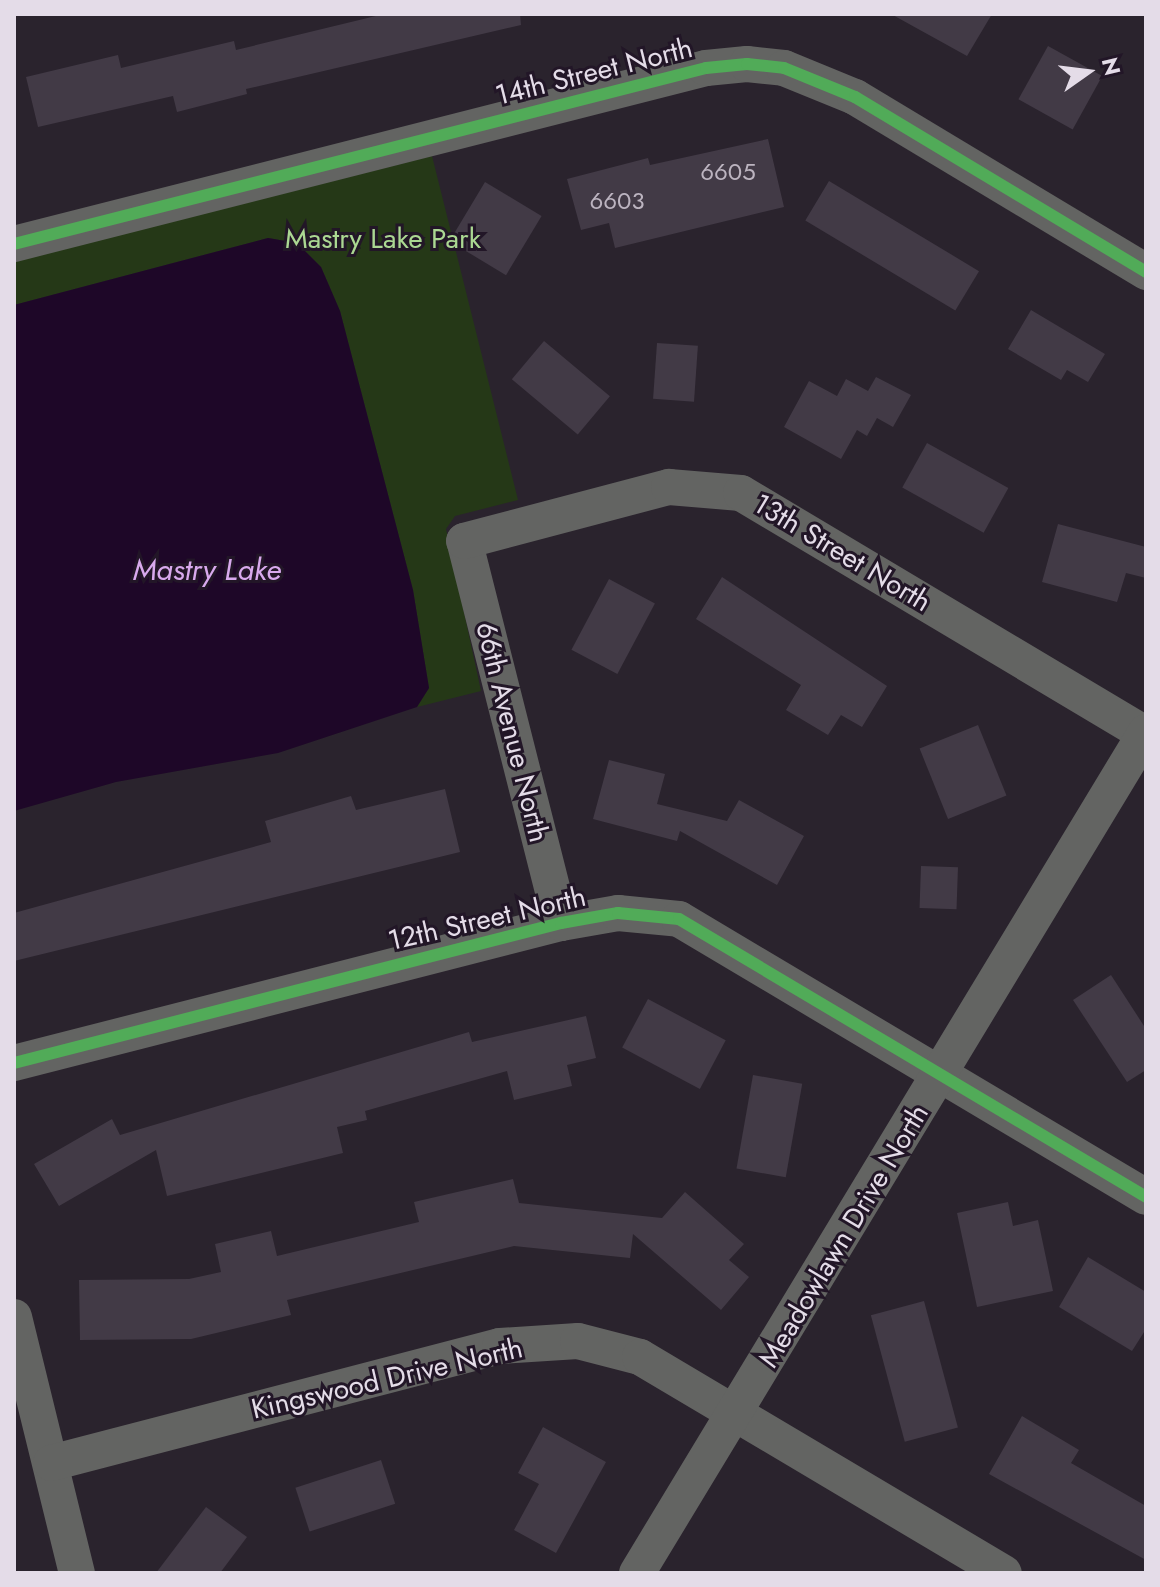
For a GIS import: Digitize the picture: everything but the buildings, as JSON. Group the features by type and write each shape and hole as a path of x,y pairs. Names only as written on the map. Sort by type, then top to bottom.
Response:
{"street":[{"name":"14th Street North","path":"14,244 706,68 747,64 784,68 855,97 1146,272"},
{"name":"13th Street North","path":"464,541 669,487 741,493 1146,733"},
{"name":"66th Avenue North","path":"464,541 561,923"},
{"name":"Meadowlawn Drive North","path":"637,1573 737,1413 1146,733"},
{"name":"12th Street North","path":"14,1063 561,923 618,913 679,919 1146,1197"},
{"path":"14,1317 77,1573"},
{"name":"Kingswood Drive North","path":"51,1463 500,1346 578,1341 640,1357 1004,1573"}],"green space":[{"name":"Mastry Lake Park","path":"432,156 518,500 455,516 446,529 481,691 417,707 429,688 413,590 340,311 321,267 297,243 268,238 14,305 14,261"}],"water":[{"name":"Mastry Lake","path":"268,238 297,243 321,267 340,311 413,590 429,688 417,707 278,753 116,782 14,811 14,305"}],"cycle path":[{"path":"14,244 706,68 747,64 784,68 855,97 1146,272"},
{"path":"14,1063 561,923 618,913 679,919 1146,1197"}]}
